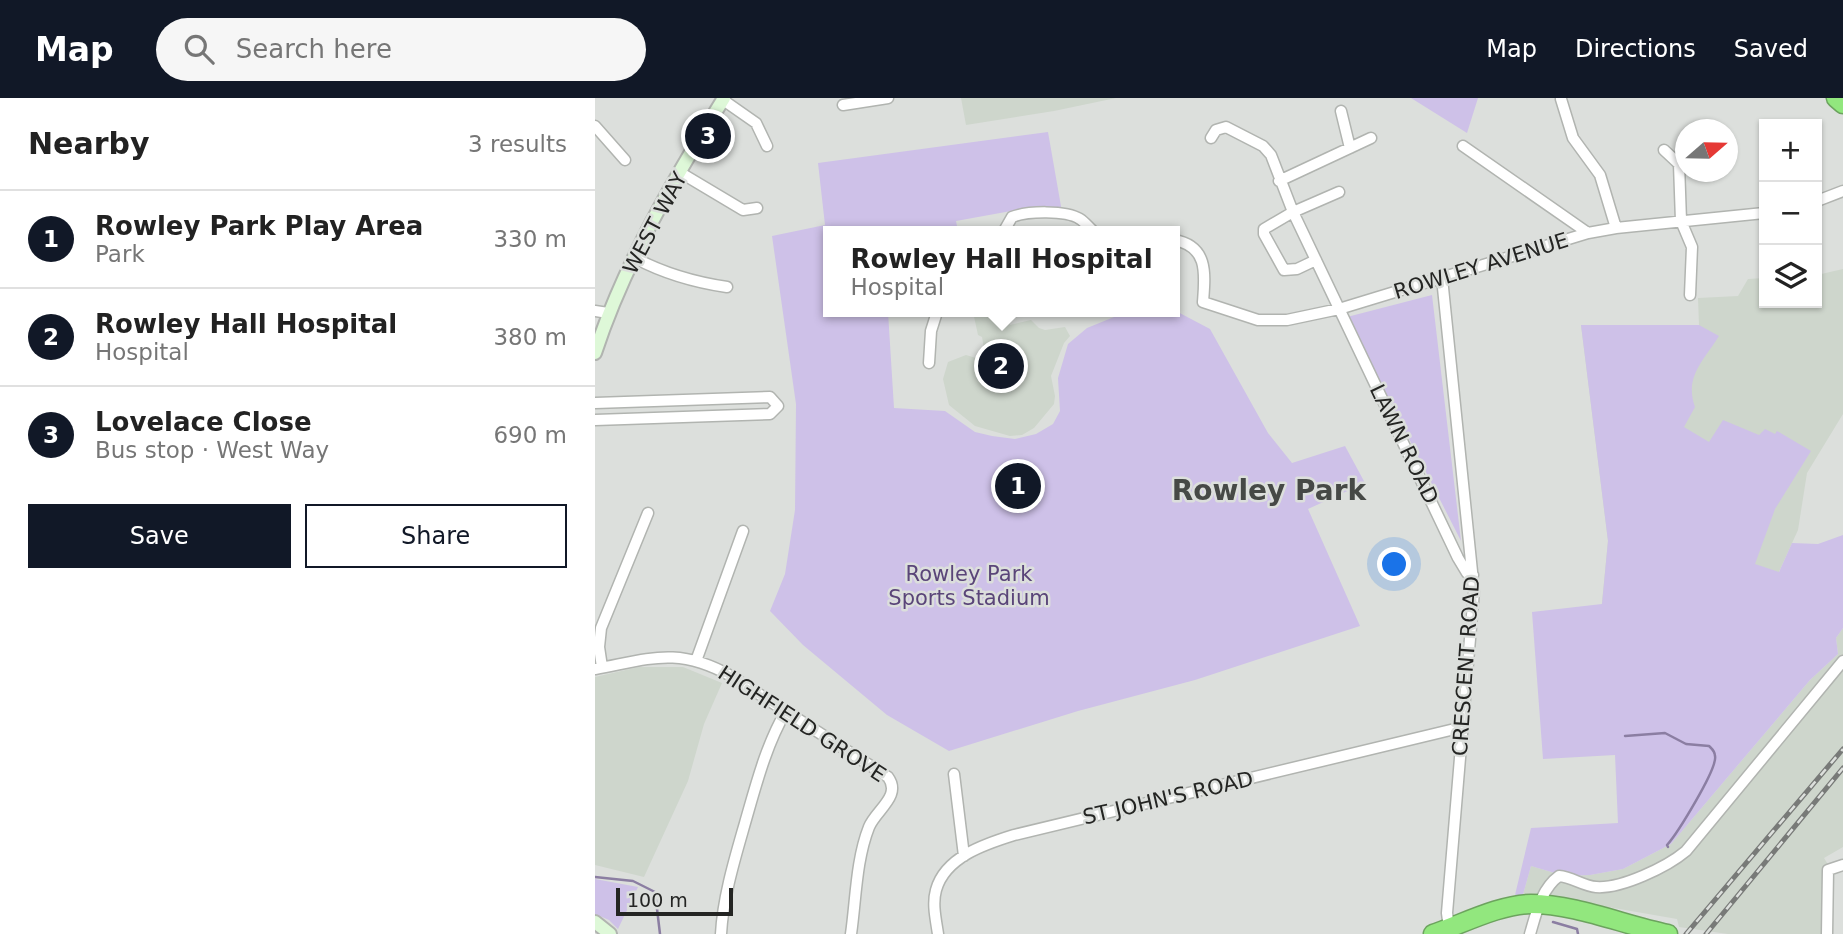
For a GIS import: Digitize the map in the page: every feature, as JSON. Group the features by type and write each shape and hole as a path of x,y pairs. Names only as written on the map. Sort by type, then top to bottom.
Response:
{"highway":[{"path":"1836,98 1843,104"},
{"path":"1441,931 1500,910 1519,905 1538,905 1576,911 1668,934"}],"street":[{"path":"843,105 888,98"},
{"path":"724,99 756,123 767,146"},
{"name":"WEST WAY","path":"595,353 602,312 724,99"},
{"path":"1560,99 1573,138 1599,175 1616,228"},
{"path":"1341,111 1350,148"},
{"path":"595,126 625,160"},
{"name":"LAWN ROAD","path":"1211,138 1216,130 1226,127 1263,146 1271,155 1293,212 1458,558 1467,573 1473,575"},
{"path":"1279,181 1371,138"},
{"path":"1463,146 1588,233"},
{"path":"1664,150 1679,164 1681,221 1692,247 1690,295"},
{"path":"681,173 743,210 757,208"},
{"path":"1822,199 1843,191"},
{"path":"1316,260 1289,272 1284,270 1263,234 1263,229 1293,212 1339,192"},
{"path":"1007,226 1012,217 1031,213 1070,215 1088,226"},
{"name":"ROWLEY AVENUE","path":"1180,242 1190,244 1201,258 1203,302 1258,320 1287,320 1339,309 1588,233 1759,213"},
{"path":"635,258 683,279 727,288"},
{"name":"CRESCENT ROAD","path":"1441,931 1447,913 1473,608 1473,575 1442,278"},
{"path":"929,363 931,331 935,317"},
{"path":"595,403 770,397 778,406 770,415 595,420"},
{"path":"599,668 601,628 648,513"},
{"path":"696,661 743,531"},
{"name":"HIGHFIELD GROVE","path":"599,668 654,657 696,661 731,676 891,781 892,794 871,821 863,845 851,934"},
{"path":"1530,934 1538,905 1559,876 1597,887 1611,886 1673,862 1686,851 1843,661"},
{"path":"721,934 734,864 753,796 773,735 786,711"},
{"name":"ST JOHN'S ROAD","path":"938,934 936,888 945,873 964,856 986,844 1463,727"},
{"path":"954,774 964,856"},
{"path":"1827,934 1828,870 1843,865"},
{"path":"1552,884 1558,895 1576,911"},
{"path":"595,922 610,934"}],"shaded area":[{"path":"961,98 1116,98 966,125"},
{"path":"1843,269 1843,414 1807,473 1798,530 1729,682 1600,623 1608,541 1581,325 1699,325 1698,298 1738,296 1748,279 1759,278 1759,308 1822,308 1822,274"},
{"path":"974,317 1008,317 1010,325 1031,320 1045,330 1065,327 1070,336 1064,343 1051,376 1054,404 1034,428 1022,435 1010,436 975,426 949,405 943,379 948,362 966,355 986,361 982,337 978,335"},
{"path":"1843,628 1843,847 1824,858 1832,871 1832,934 1728,934 1679,927 1677,919 1562,899 1522,898 1531,866 1565,876 1590,875 1623,869 1671,844 1810,680 1838,654 1836,638"},
{"path":"639,667 683,667 722,683 704,724 688,781 644,877 595,865 595,677"}],"green space":[{"path":"1411,98 1478,98 1467,133"},
{"name":"Rowley Park Sports Stadium","path":"1048,132 1062,212 1011,211 956,221 957,226 823,226 823,317 888,317 894,408 945,411 975,432 1015,439 1036,434 1053,424 1060,411 1058,378 1068,344 1087,328 1114,317 1180,317 1180,313 1210,329 1268,433 1292,463 1345,446 1365,483 1308,509 1360,626 1195,680 1078,711 949,751 887,715 803,645 770,611 785,574 795,510 796,404 772,236 825,225 818,163"},
{"path":"1432,295 1461,541 1347,317"},
{"path":"1581,325 1699,325 1719,336 1697,369 1692,387 1695,407 1684,427 1709,442 1723,420 1759,435 1765,429 1775,434 1777,431 1811,451 1775,509 1755,564 1779,572 1792,543 1818,544 1843,535 1843,628 1836,638 1838,654 1810,680 1671,844 1623,869 1590,875 1565,876 1531,866 1522,898 1515,895 1531,828 1618,823 1615,755 1543,759 1532,612 1602,604 1608,541"},
{"path":"595,879 638,887 618,929 609,920 595,914"}],"waterway":[{"path":"1625,736 1665,733 1686,744 1709,746 1714,753 1714,763 1704,787 1668,847"},
{"path":"595,877 633,881 655,892 660,934"},
{"path":"1553,922 1577,929 1578,934"}],"railway":[{"path":"1686,934 1843,749"},
{"path":"1706,934 1843,768"}],"place":[{"name":"Lovelace Close","path":"708,136"},
{"name":"Rowley Hall Hospital","path":"1001,366"},
{"name":"Rowley Park Play Area","path":"1018,486"}],"district":[{"name":"Rowley Park","path":"1269,490"}]}
